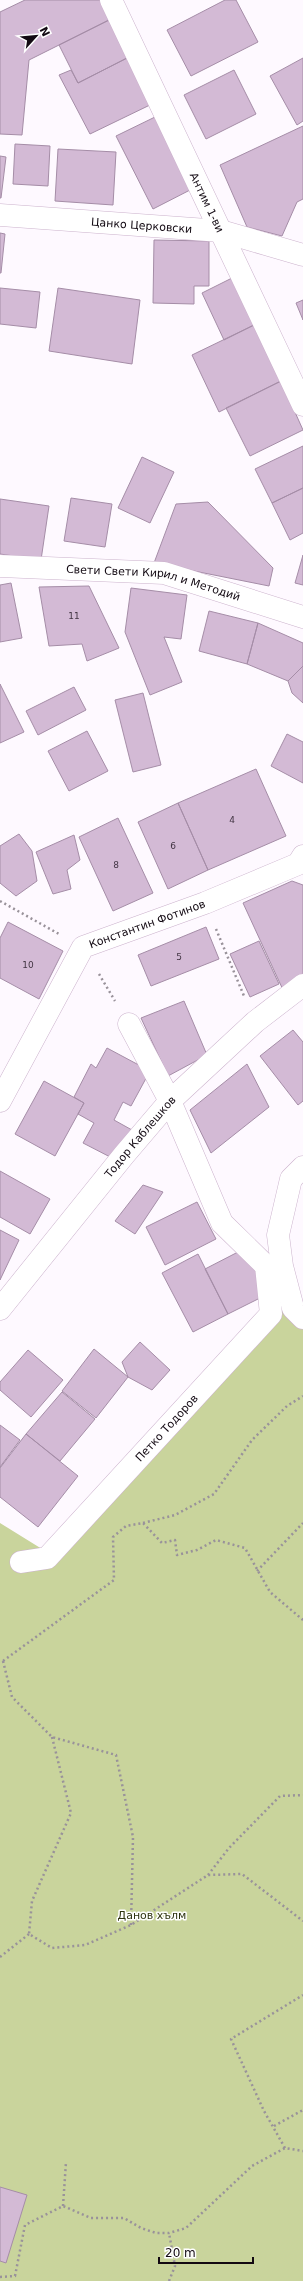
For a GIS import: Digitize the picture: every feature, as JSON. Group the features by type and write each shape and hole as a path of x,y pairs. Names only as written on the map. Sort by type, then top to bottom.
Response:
{"street":[{"name":"Антим 1-ви","path":"111,0 303,405"},
{"name":"Цанко Церковски","path":"0,215 221,231 303,255"},
{"name":"Свети Свети Кирил и Методий","path":"0,566 164,573 303,617"},
{"name":"Константин Фотинов","path":"0,1101 83,948 205,903 301,862"},
{"name":"Тодор Каблешков","path":"0,1309 119,1161 170,1101 255,1022 303,985"},
{"path":"129,1024 170,1101"},
{"name":"Петко Тодоров","path":"21,1562 47,1558 271,1314 266,1266 222,1223 170,1101"},
{"path":"298,1313 282,1266 278,1235 292,1179 303,1167"}],"path":[{"path":"0,901 83,948 129,1024"},
{"path":"205,903 255,1022"},
{"path":"131,1925 133,1837 116,1755 52,1737 12,1697 1,1660 114,1580 113,1537 126,1526 175,1515 214,1494 252,1440 287,1406 303,1396"},
{"path":"143,1523 162,1543 175,1540 177,1556 197,1550 216,1540 246,1548 257,1571 270,1592 303,1620"},
{"path":"257,1571 303,1523"},
{"path":"0,1957 29,1934 32,1901 71,1813 52,1737"},
{"path":"29,1934 52,1948 85,1945 131,1925 208,1875 229,1848 280,1796 303,1795"},
{"path":"208,1875 242,1874 303,1921"},
{"path":"285,2148 274,2126 264,2111 232,2039 303,1995"},
{"path":"274,2126 303,2110"},
{"path":"0,2277 15,2276 25,2225 63,2206 91,2218 124,2218 141,2228 156,2233 169,2233 186,2228 252,2166 285,2148 303,2151"},
{"path":"63,2206 66,2162"},
{"path":"168,2281 175,2266 169,2233"}],"green space":[{"name":"Данов хълм","path":"286,1305 303,1322 303,2281 0,2281 0,1523 42,1549 224,1353"}],"building":[{"path":"25,0 103,0 111,19 29,60 22,135 0,134 0,12"},
{"path":"225,0 236,0 258,42 191,76 167,30"},
{"path":"111,19 129,57 78,83 59,45"},
{"path":"129,57 152,104 90,134 59,75 71,70 78,83"},
{"path":"303,58 303,121 297,125 270,76"},
{"path":"234,70 256,114 206,139 184,95"},
{"path":"155,117 192,189 153,209 116,136"},
{"path":"303,126 303,199 297,202 282,236 247,227 220,165"},
{"path":"15,144 50,146 48,186 13,184"},
{"path":"58,149 116,152 113,205 55,201"},
{"path":"0,156 6,157 1,198 0,198"},
{"path":"0,233 5,234 1,273 0,273"},
{"path":"154,240 209,241 209,286 194,286 194,304 153,303"},
{"path":"232,278 254,325 224,340 202,293"},
{"path":"0,288 40,292 36,328 0,324"},
{"path":"58,288 140,300 132,364 49,351"},
{"path":"303,300 303,320 296,303"},
{"path":"254,325 281,381 219,412 192,355"},
{"path":"281,381 303,430 250,456 226,408"},
{"path":"303,446 303,488 272,503 255,469"},
{"path":"142,457 174,472 150,523 118,508"},
{"path":"303,488 303,533 290,540 272,503"},
{"path":"71,498 112,504 105,547 64,541"},
{"path":"0,499 49,506 41,560 0,554"},
{"path":"208,502 273,568 269,586 154,563 176,504"},
{"path":"303,555 303,585 295,583"},
{"path":"11,583 22,638 0,642 0,585"},
{"path":"89,586 119,648 87,661 82,644 49,646 39,587"},
{"path":"131,588 187,595 181,639 164,637 182,682 150,695 125,632"},
{"path":"209,611 258,623 247,664 199,651"},
{"path":"258,623 303,643 303,666 288,681 247,664"},
{"path":"303,666 303,703 292,693 288,681"},
{"path":"0,684 24,732 0,743"},
{"path":"74,687 86,710 38,735 26,711"},
{"path":"143,693 161,765 133,772 115,700"},
{"path":"87,731 108,771 69,791 48,751"},
{"path":"287,734 303,742 303,783 271,766"},
{"path":"256,769 286,836 208,870 178,803"},
{"path":"178,803 208,870 168,889 138,822"},
{"path":"118,818 153,893 113,911 79,837"},
{"path":"19,834 32,851 37,881 16,896 0,883 0,846"},
{"path":"74,835 80,860 67,870 71,889 53,894 36,852"},
{"path":"292,881 303,885 303,976 284,992 243,903"},
{"path":"8,922 63,951 39,999 0,978 0,938"},
{"path":"206,927 219,959 151,986 138,955"},
{"path":"259,941 279,984 250,997 230,954"},
{"path":"184,1001 207,1055 168,1076 141,1018"},
{"path":"293,1030 303,1042 303,1101 298,1105 260,1056"},
{"path":"107,1048 150,1071 131,1106 123,1102 114,1120 132,1130 116,1160 83,1143 94,1123 78,1114 84,1103 74,1097 91,1064 96,1068"},
{"path":"247,1064 269,1107 211,1153 190,1110"},
{"path":"44,1081 84,1103 55,1156 15,1134"},
{"path":"0,1171 50,1199 30,1234 0,1217"},
{"path":"143,1185 163,1192 135,1234 115,1221"},
{"path":"197,1202 216,1239 165,1265 146,1227"},
{"path":"0,1230 19,1240 0,1280"},
{"path":"238,1252 258,1270 262,1297 228,1314 205,1269"},
{"path":"198,1254 228,1314 193,1332 162,1273"},
{"path":"140,1342 170,1370 152,1390 128,1377 122,1362"},
{"path":"94,1349 128,1377 96,1418 62,1391"},
{"path":"28,1350 63,1380 31,1417 0,1390 0,1382"},
{"path":"62,1392 95,1419 60,1461 26,1434"},
{"path":"0,1425 20,1440 0,1467"},
{"path":"26,1434 78,1476 38,1527 0,1497 0,1468"},
{"path":"0,2187 27,2195 6,2263 0,2261"}]}
